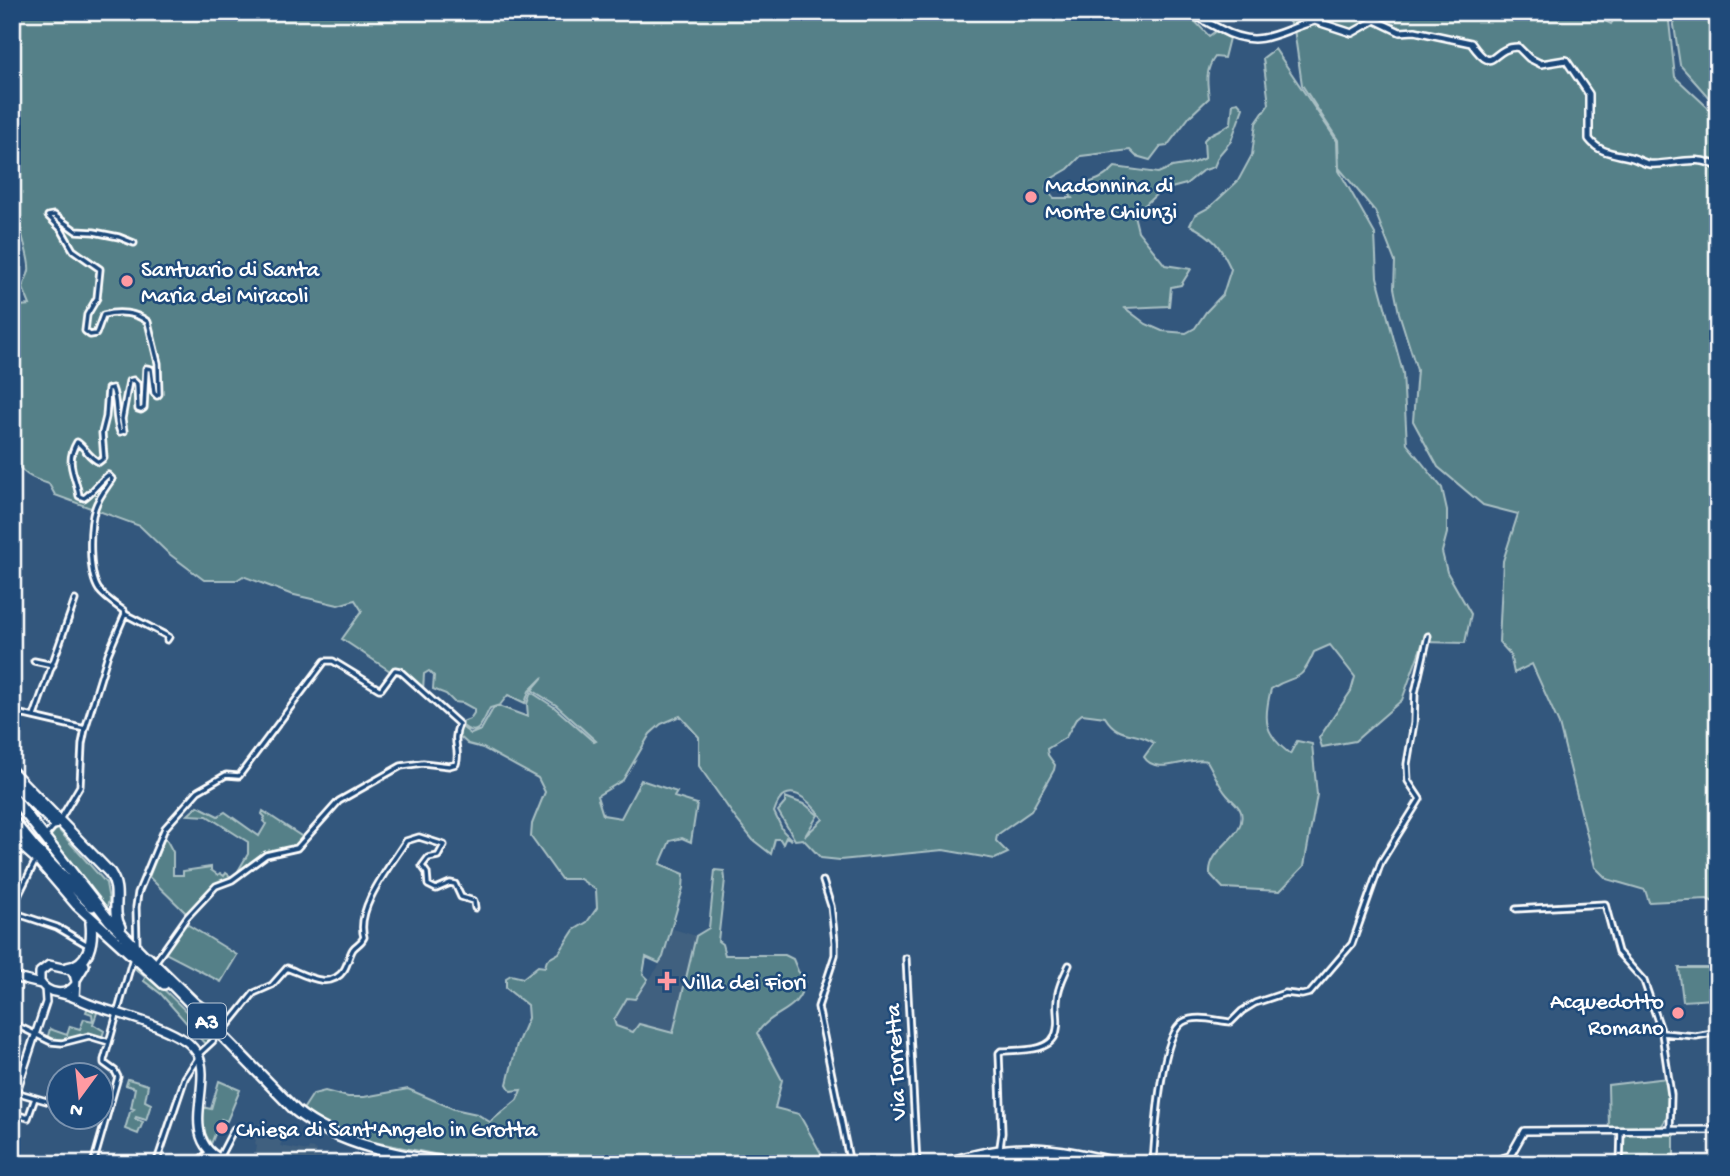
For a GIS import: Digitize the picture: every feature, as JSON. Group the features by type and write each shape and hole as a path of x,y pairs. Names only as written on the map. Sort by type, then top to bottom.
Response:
{"highway":[{"name":"A3","path":"12,772 110,873 117,888 116,918 136,946"},
{"path":"12,783 58,826 106,878 111,892 107,912"},
{"name":"A3","path":"12,796 109,920 291,1107 329,1132 359,1143 456,1164"},
{"name":"A3","path":"12,820 118,937 287,1110 309,1127 348,1146 426,1164"},
{"path":"12,837 78,905 166,986"},
{"path":"38,848 53,874"},
{"path":"38,863 53,874 80,903"},
{"path":"68,968 78,965 85,957 95,925 89,956 75,982"},
{"path":"946,1164 990,1152 1032,1147 1121,1164"},
{"path":"961,1164 1026,1152 1050,1153 1100,1164"}],"main road":[{"path":"1201,15 1231,35 1250,40 1276,37 1315,21 1352,33 1371,21 1379,20 1385,26 1400,32 1415,31 1471,43 1485,60 1513,47 1522,50 1529,58 1541,64 1566,60 1589,94 1589,139 1593,145 1612,155 1646,164 1706,160 1718,167"},
{"path":"24,981 49,965 68,968 73,972 75,998"},
{"path":"12,1105 14,1091 46,1002 40,972"},
{"path":"12,977 179,1037 191,1045 199,1055 201,1071 198,1121 201,1136 210,1151 235,1164"},
{"path":"46,1002 58,993 71,990 75,982"},
{"path":"1485,1164 1510,1156 1524,1131 1718,1130"},
{"path":"1132,1164 1136,1160 1152,1164"}],"street":[{"path":"134,243 120,237 76,231 54,215 48,216 61,229 73,250 100,269 97,298 87,315 85,331 90,335 96,334 103,315 115,312 137,316 148,322 157,354 159,394 157,396 154,393 150,369 146,368 144,408 138,409 136,384 133,380 130,381 122,419 124,431 120,432 116,423 115,394 112,388 107,389 106,417 102,433 104,458 96,461 85,453 82,445 77,442 72,449 70,471 76,481 79,496 84,498 108,475 112,479 95,507 91,534 91,560 100,592 125,614 169,636 167,640"},
{"path":"34,716 75,600"},
{"path":"61,818 80,786 85,729 108,654 125,614"},
{"path":"1152,1164 1155,1112 1166,1061 1179,1024 1196,1018 1231,1022 1255,1003 1285,993 1310,993 1352,943 1381,862 1420,799 1408,781 1407,764 1414,723 1415,693 1428,636"},
{"path":"156,961 187,917 216,886 232,880 266,855 297,848 339,801 401,766 423,763 449,766 456,764 458,760 454,742 459,724 400,671 395,670 379,689 328,660 239,776 226,775 198,791 165,828 138,893 136,946 227,1027 254,993 272,985 287,968 324,981 338,977 354,948 362,944 367,906 406,841 419,837 443,845 438,856 428,858 422,866 427,873 427,882 436,889 450,883 456,884 459,894 474,901 475,908"},
{"path":"34,661 53,665"},
{"path":"12,712 85,729"},
{"path":"47,834 54,826"},
{"path":"38,848 44,839"},
{"path":"38,863 12,910 86,942 85,957"},
{"path":"823,881 831,906 835,956 818,1007 850,1164"},
{"path":"1516,909 1605,904 1618,952 1644,981 1662,1033 1671,1095 1671,1130"},
{"name":"Via Torretta","path":"906,958 918,1164"},
{"path":"105,1060 132,961"},
{"path":"1000,1147 1002,1133 999,1053 1032,1049 1053,1041 1057,1032 1058,993 1069,965"},
{"path":"12,1023 57,1043 89,1036 109,1042"},
{"path":"1662,1033 1696,1036 1718,1032"},
{"path":"156,1164 185,1078 199,1055 213,1041"},
{"path":"14,1091 46,1101"},
{"path":"12,1113 28,1118 35,1098"},
{"path":"219,1158 234,1129"},
{"path":"93,1164 103,1130"},
{"path":"1620,1164 1621,1130"},
{"path":"195,1164 210,1151"}],"shaded area":[{"name":"Villa dei Fiori","path":"673,929 696,936 673,1033 639,1024 633,1032 619,1028 614,1020 627,998 636,999 663,960"},
{"path":"259,1123 265,1128 263,1136 274,1139 279,1133 284,1134 280,1146 317,1150 315,1158 321,1157 336,1164 254,1163 257,1146 254,1138"}],"green space":[{"path":"12,12 1186,12 1209,36 1216,31 1229,38 1224,58 1215,57 1208,71 1209,98 1190,116 1167,146 1160,147 1150,160 1136,156 1130,150 1081,156 1068,169 1051,179 1046,188 1054,198 1072,198 1064,186 1098,180 1115,167 1158,173 1205,158 1204,140 1231,123 1233,103 1238,102 1243,108 1231,141 1219,155 1214,167 1202,171 1186,184 1160,191 1134,215 1138,231 1165,265 1191,269 1181,285 1171,287 1169,306 1125,308 1146,324 1162,331 1186,333 1195,328 1223,294 1231,269 1215,243 1190,225 1195,215 1210,207 1238,181 1252,155 1256,123 1269,104 1263,58 1275,49 1337,141 1338,169 1375,234 1377,277 1403,373 1407,444 1442,488 1447,510 1447,533 1442,552 1447,572 1471,614 1465,643 1423,642 1402,700 1355,741 1322,747 1319,738 1351,691 1355,677 1330,645 1314,652 1300,675 1271,689 1267,709 1270,733 1290,754 1297,741 1312,744 1317,795 1304,866 1280,891 1223,888 1210,874 1215,856 1238,828 1241,812 1224,791 1207,761 1164,766 1149,763 1144,757 1154,743 1116,729 1105,717 1082,714 1066,737 1047,749 1055,765 1054,770 1031,811 997,835 996,841 1008,853 995,859 943,850 840,860 821,858 803,839 795,840 778,811 785,803 785,797 806,805 818,815 805,836 823,819 805,799 791,793 785,795 779,801 774,812 783,831 792,840 786,837 783,844 780,839 775,839 771,854 753,840 699,766 699,737 680,716 661,724 650,734 623,780 597,796 603,815 621,818 641,780 677,792 674,797 697,804 691,842 682,838 670,841 660,864 684,874 683,888 663,957 659,963 646,957 643,974 648,979 635,999 627,998 614,1020 616,1026 633,1032 639,1024 673,1033 696,936 709,928 715,870 724,871 718,941 722,944 725,955 785,955 793,959 805,980 798,999 757,1033 782,1080 775,1108 799,1114 827,1164 523,1164 464,1160 354,1138 326,1127 302,1111 313,1094 325,1091 348,1097 364,1097 408,1089 454,1109 477,1114 490,1122 517,1100 521,1090 511,1091 507,1084 517,1044 528,1018 527,1005 506,988 506,978 511,975 523,978 538,966 545,967 547,960 559,953 574,930 587,922 597,908 596,890 580,879 561,879 531,837 532,824 545,792 538,778 483,748 468,744 456,733 459,725 471,734 481,730 494,707 528,717 527,704 531,692 596,741 556,705 532,690 543,677 529,691 525,703 508,695 500,705 490,708 479,728 466,728 459,723 470,719 474,709 454,702 446,694 433,689 434,676 429,671 424,674 423,690 401,669 393,667 390,671 342,639 362,611 355,600 338,605 290,594 243,576 237,580 204,580 168,553 140,526 55,495 49,484 32,477 19,467 12,456 12,347 20,332 12,327 12,314 18,306 30,305 23,288 29,267 19,223 12,257"},
{"path":"1282,12 1605,12 1605,21 1611,24 1618,12 1668,12 1675,77 1718,117 1718,904 1707,899 1649,902 1645,890 1607,879 1595,867 1559,724 1532,664 1514,673 1510,654 1499,642 1503,561 1518,514 1483,505 1438,467 1413,421 1417,370 1399,313 1394,288 1395,262 1375,211 1339,168 1338,140 1302,85 1294,29"},
{"path":"1672,12 1718,12 1718,108 1680,65"},
{"path":"198,806 218,816 225,812 259,836 266,824 263,821 263,811 304,838 296,846 262,854 235,876 248,854 248,842 207,816 188,815"},
{"path":"57,828 106,883 109,900 106,910 50,837"},
{"path":"165,837 173,852 173,875 211,867 218,875 220,873 224,876 226,873 230,876 230,879 216,883 187,914 149,877"},
{"path":"185,923 237,955 221,982 165,953"},
{"path":"134,960 212,1037 205,1044 161,994 144,981 145,977 132,966"},
{"path":"1679,968 1718,968 1718,1029 1714,999 1683,1001"},
{"path":"88,1007 98,1010 93,1024 104,1031 102,1037 86,1035 61,1040 47,1039 50,1029 67,1035 70,1026 80,1029 84,1019 93,1021 92,1014 86,1012"},
{"path":"1667,1078 1670,1105 1667,1117 1659,1129 1609,1128 1608,1085"},
{"path":"128,1079 148,1085 145,1101 151,1104 146,1120 135,1119 143,1122 138,1134 125,1129 130,1112 134,1109 131,1108 135,1088 126,1085"},
{"path":"219,1081 240,1090 227,1121 221,1119 211,1144 201,1127 202,1107 211,1109"},
{"path":"1624,1134 1674,1135 1674,1164 1623,1164"}],"place":[{"name":"Madonnina di Monte Chiunzi","path":"1031,197"},
{"name":"Santuario di Santa Maria dei Miracoli","path":"127,281"},
{"name":"Villa dei Fiori","path":"667,981"},
{"name":"Acquedotto Romano","path":"1678,1013"},
{"name":"Chiesa di Sant'Angelo in Grotta","path":"222,1128"}]}
